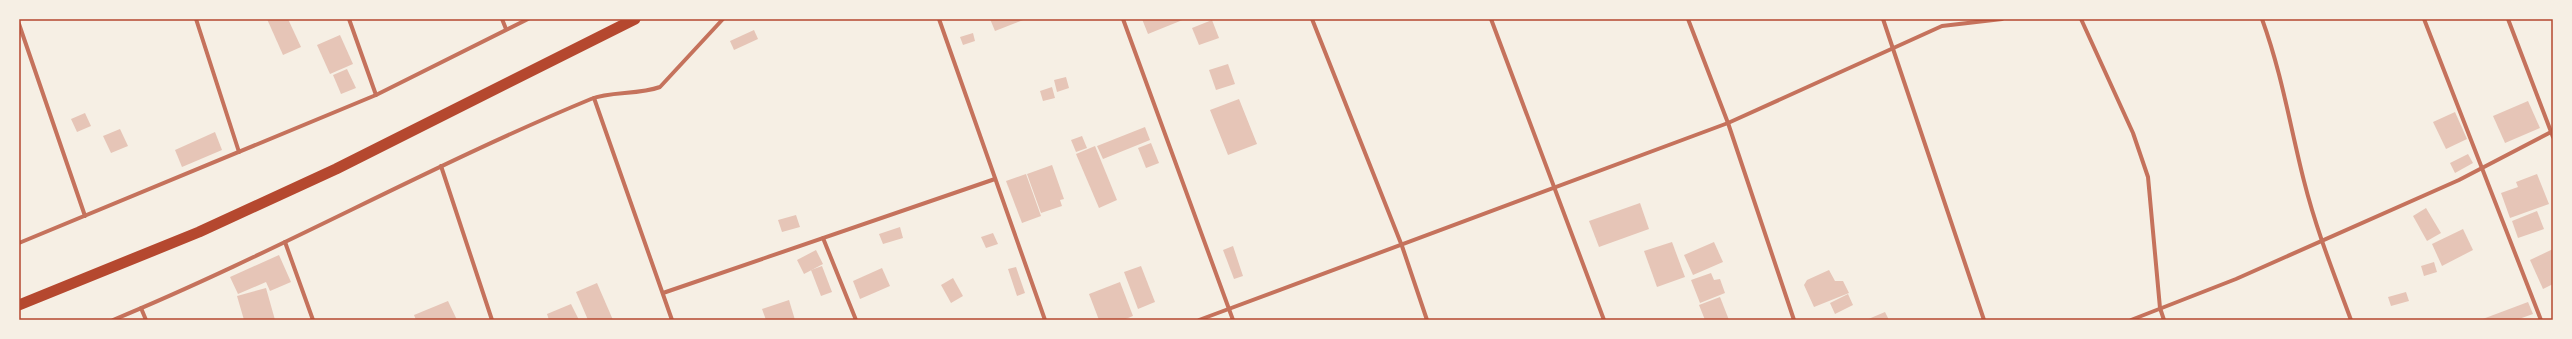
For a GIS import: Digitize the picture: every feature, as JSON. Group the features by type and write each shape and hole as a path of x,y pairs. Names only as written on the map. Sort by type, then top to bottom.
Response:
{"highway":[{"path":"19,305 199,232 336,169 635,19"}],"street":[{"path":"196,19 239,152"},
{"path":"350,19 376,95"},
{"path":"502,19 506,29"},
{"path":"19,243 376,95 528,19"},
{"path":"113,320 285,242 441,166 594,98 647,92 660,88 723,19"},
{"path":"938,19 1045,320"},
{"path":"1123,19 1233,320"},
{"path":"1312,19 1402,246 1427,320"},
{"path":"1492,19 1604,320"},
{"path":"1688,19 1728,123 1794,320"},
{"path":"1883,19 1984,320"},
{"path":"1199,320 1402,246 1728,123 1942,26 2002,19"},
{"path":"2081,19 2133,133 2148,177 2160,308 2164,320"},
{"path":"2262,19 2277,60 2304,182 2322,242 2351,320"},
{"path":"2424,19 2541,320"},
{"path":"2508,19 2552,131 2553,137"},
{"path":"19,24 85,216"},
{"path":"594,98 672,320"},
{"path":"2131,320 2236,279 2322,242 2481,168 2552,131"},
{"path":"441,166 492,320"},
{"path":"663,293 995,179"},
{"path":"823,238 856,320"},
{"path":"285,242 313,320"},
{"path":"142,308 146,320"}],"building":[{"path":"267,19 288,19 301,47 283,55"},
{"path":"990,19 1026,19 995,31"},
{"path":"1142,19 1185,19 1148,34"},
{"path":"1212,20 1219,38 1199,45 1192,28"},
{"path":"754,30 758,39 734,50 730,41"},
{"path":"973,33 975,41 963,45 960,37"},
{"path":"340,35 353,64 330,74 317,45"},
{"path":"1228,64 1235,84 1216,90 1209,70"},
{"path":"347,69 356,88 341,94 333,75"},
{"path":"1066,77 1069,88 1057,92 1054,80"},
{"path":"1052,87 1055,98 1043,101 1040,91"},
{"path":"1239,99 1257,144 1228,155 1210,110"},
{"path":"2528,101 2540,128 2505,143 2493,116"},
{"path":"2455,112 2467,139 2446,149 2433,122"},
{"path":"85,113 91,126 77,132 71,119"},
{"path":"1145,127 1150,140 1103,159 1097,146"},
{"path":"120,129 128,146 111,153 103,136"},
{"path":"215,132 222,150 182,167 175,150"},
{"path":"1082,136 1087,148 1076,152 1071,140"},
{"path":"1151,143 1159,163 1146,168 1138,148"},
{"path":"1095,146 1117,200 1099,208 1076,154"},
{"path":"2468,154 2473,163 2455,173 2450,163"},
{"path":"1052,165 1064,199 1060,200 1062,206 1041,213 1027,174"},
{"path":"1026,174 1041,216 1022,223 1006,181"},
{"path":"2537,174 2549,204 2510,218 2501,193 2518,187 2516,182"},
{"path":"1640,203 1649,229 1599,247 1589,221"},
{"path":"2426,208 2441,233 2427,241 2413,216"},
{"path":"2537,211 2544,229 2518,238 2512,221"},
{"path":"796,215 800,227 782,232 778,220"},
{"path":"900,227 903,238 883,244 879,234"},
{"path":"2463,229 2473,250 2442,266 2432,244"},
{"path":"993,233 998,244 986,248 981,237"},
{"path":"1672,242 1685,277 1657,287 1644,251"},
{"path":"1714,242 1723,262 1693,275 1684,255"},
{"path":"1233,246 1243,276 1234,279 1223,250"},
{"path":"2553,249 2553,284 2543,289 2530,260"},
{"path":"816,250 823,264 804,274 797,260"},
{"path":"279,255 291,282 270,291 266,282 238,294 230,277"},
{"path":"2434,262 2437,272 2424,276 2421,266"},
{"path":"822,266 832,292 821,296 811,270"},
{"path":"1141,266 1155,302 1138,309 1124,272"},
{"path":"1016,267 1025,293 1017,296 1008,269"},
{"path":"882,268 890,286 860,299 853,281"},
{"path":"1829,270 1835,281 1843,281 1849,293 1814,307 1804,285 1807,280"},
{"path":"1711,273 1714,280 1720,279 1725,293 1700,303 1691,280"},
{"path":"953,278 963,296 951,303 941,285"},
{"path":"1120,282 1133,316 1123,320 1099,320 1089,294"},
{"path":"597,283 613,320 588,320 576,292"},
{"path":"266,288 275,320 244,320 237,296"},
{"path":"2406,292 2409,301 2391,306 2388,297"},
{"path":"1848,294 1853,305 1835,314 1830,303"},
{"path":"1720,297 1729,320 1705,320 1699,305"},
{"path":"789,300 795,320 766,320 762,309"},
{"path":"448,301 457,320 416,320 414,315"},
{"path":"2528,302 2533,314 2516,320 2480,320"},
{"path":"571,304 579,320 549,320 547,314"},
{"path":"1885,312 1889,320 1866,320"}]}
